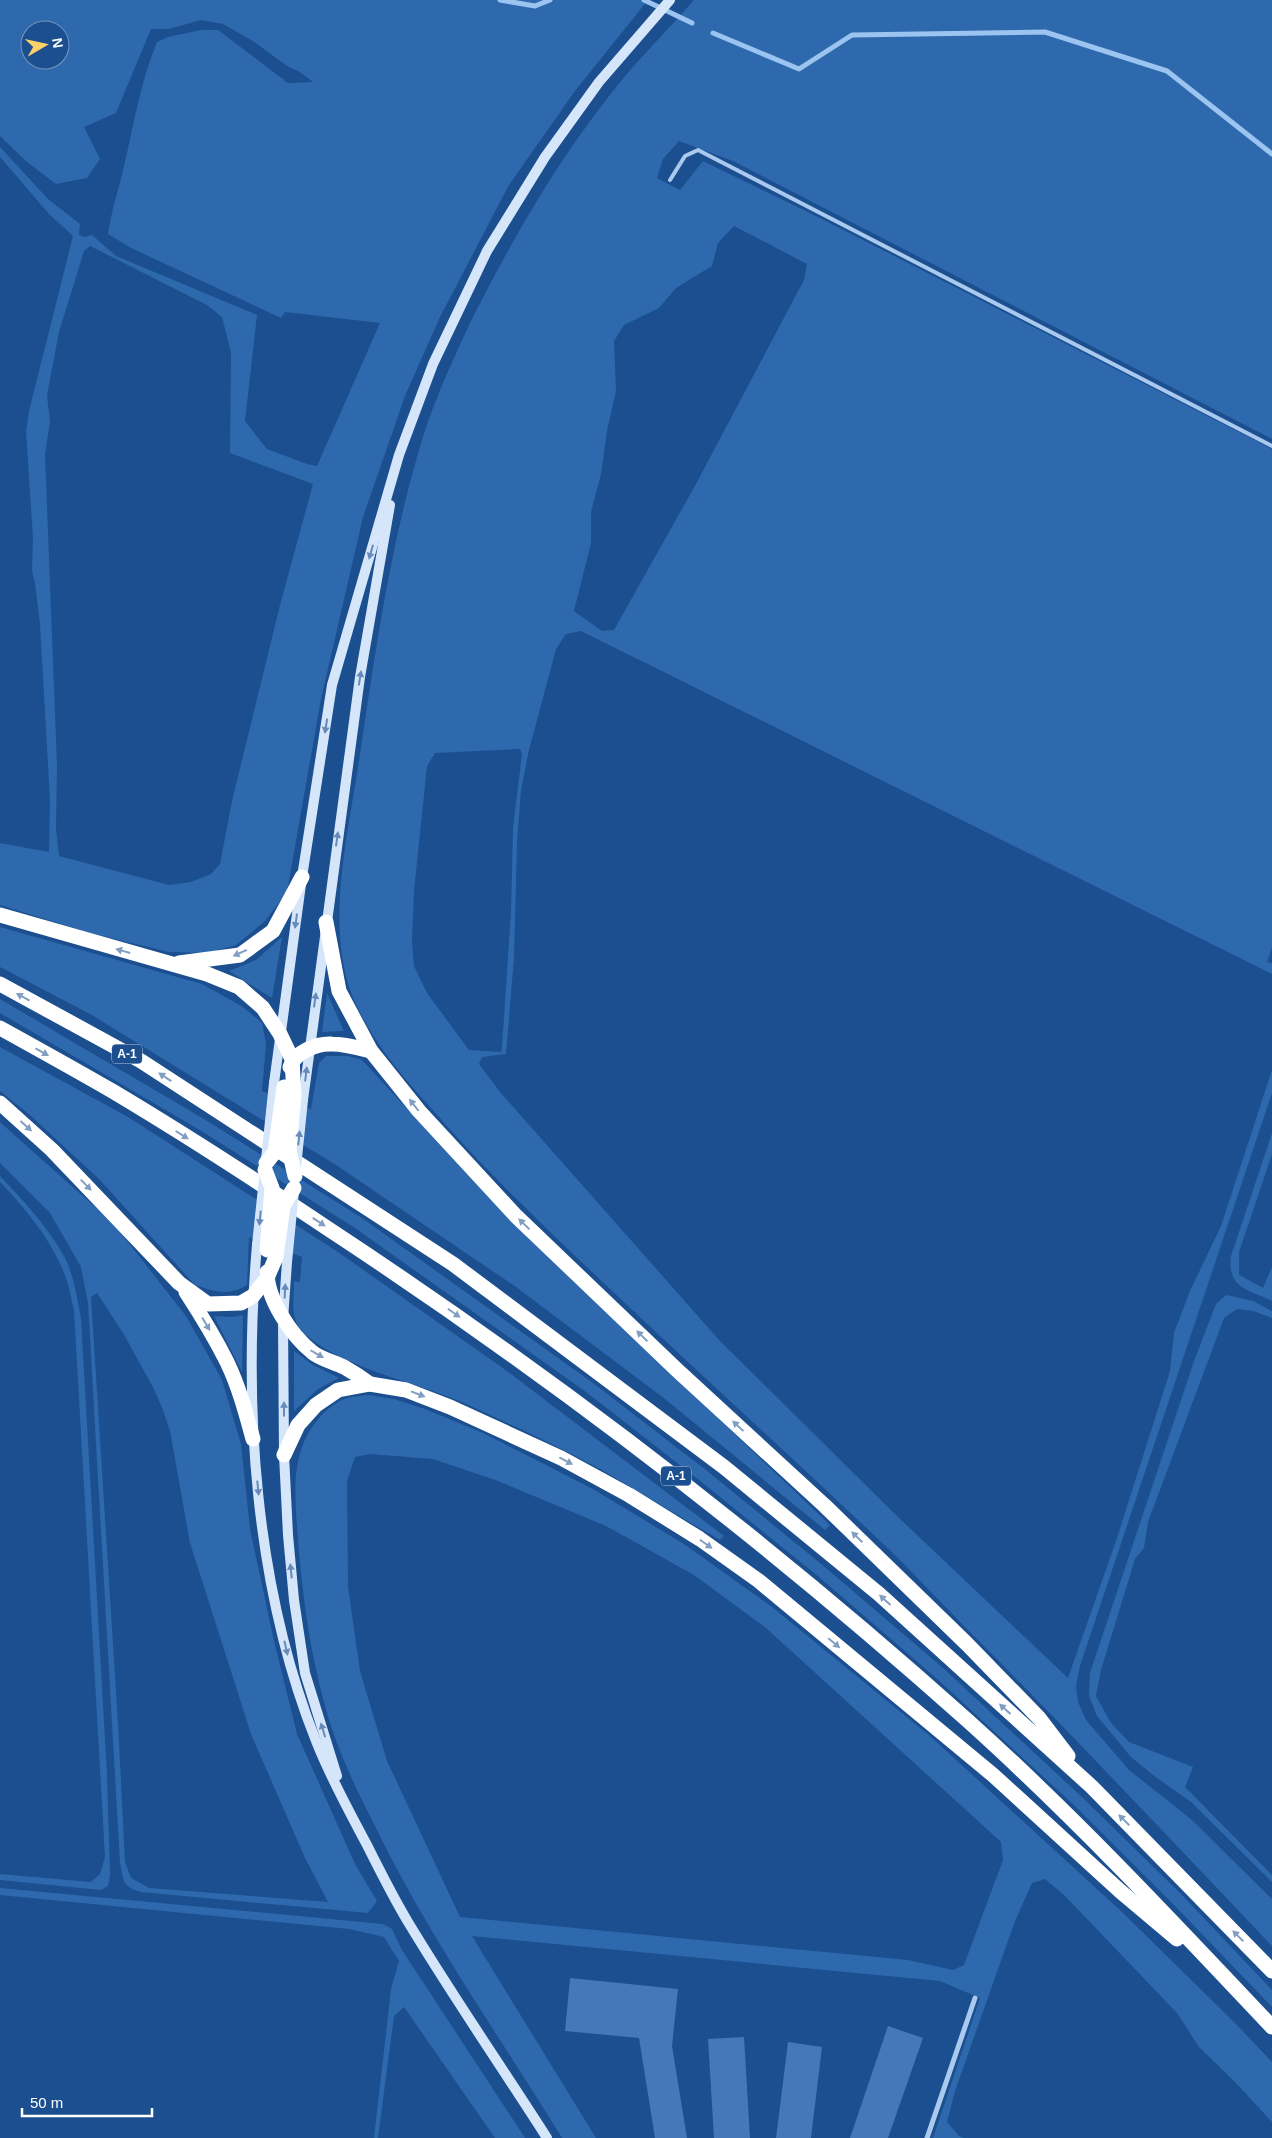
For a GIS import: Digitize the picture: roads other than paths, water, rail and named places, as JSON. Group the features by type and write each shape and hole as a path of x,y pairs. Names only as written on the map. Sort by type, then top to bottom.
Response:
{"highway":[{"path":"170,964 240,955 272,931 302,877"},
{"path":"0,915 207,974 239,987 263,1008 280,1034 292,1059 289,1091 289,1150 295,1182 283,1206 267,1278 253,1296 241,1303 208,1304 179,1283"},
{"path":"326,922 339,991 371,1051 419,1111 516,1216 677,1370 825,1506 967,1644 1039,1718 1092,1787"},
{"name":"A-1","path":"0,984 141,1061 454,1264 724,1467 878,1594 1092,1787 1272,1970"},
{"name":"A-1","path":"0,1028 116,1094 280,1196 428,1294 544,1376 687,1485 857,1625 969,1722 1104,1850 1272,2027"},
{"path":"292,1059 309,1048 331,1044 371,1051"},
{"path":"272,1254 272,1188 266,1166 275,1152 289,1091"},
{"path":"0,1103 52,1150 179,1283 207,1324 228,1363 242,1400 253,1439"},
{"path":"267,1278 283,1320 313,1353 344,1367 370,1384"},
{"path":"284,1455 298,1426 316,1405 338,1390 370,1384 406,1390 484,1421 561,1458 629,1495 700,1540 759,1582 993,1775 1120,1892 1239,1992"}],"street":[{"path":"289,1091 280,1034 332,685 399,455 433,364 487,251 545,158 599,82 670,0"},
{"path":"289,1091 309,1048 360,677 399,455"},
{"path":"272,1254 253,1296 253,1439 266,1546 276,1605 292,1670 316,1741 348,1810 407,1922 547,2138"},
{"path":"272,1254 283,1320 284,1455 288,1535 294,1600 305,1672 348,1810"},
{"path":"927,2138 975,1998"}],"lane":[{"path":"670,180 685,156 698,150 1272,446"}],"waterway":[{"path":"500,0 535,6 550,0"},
{"path":"644,0 692,23"},
{"path":"713,33 799,69 852,35 1045,32 1167,71 1272,154"}]}
